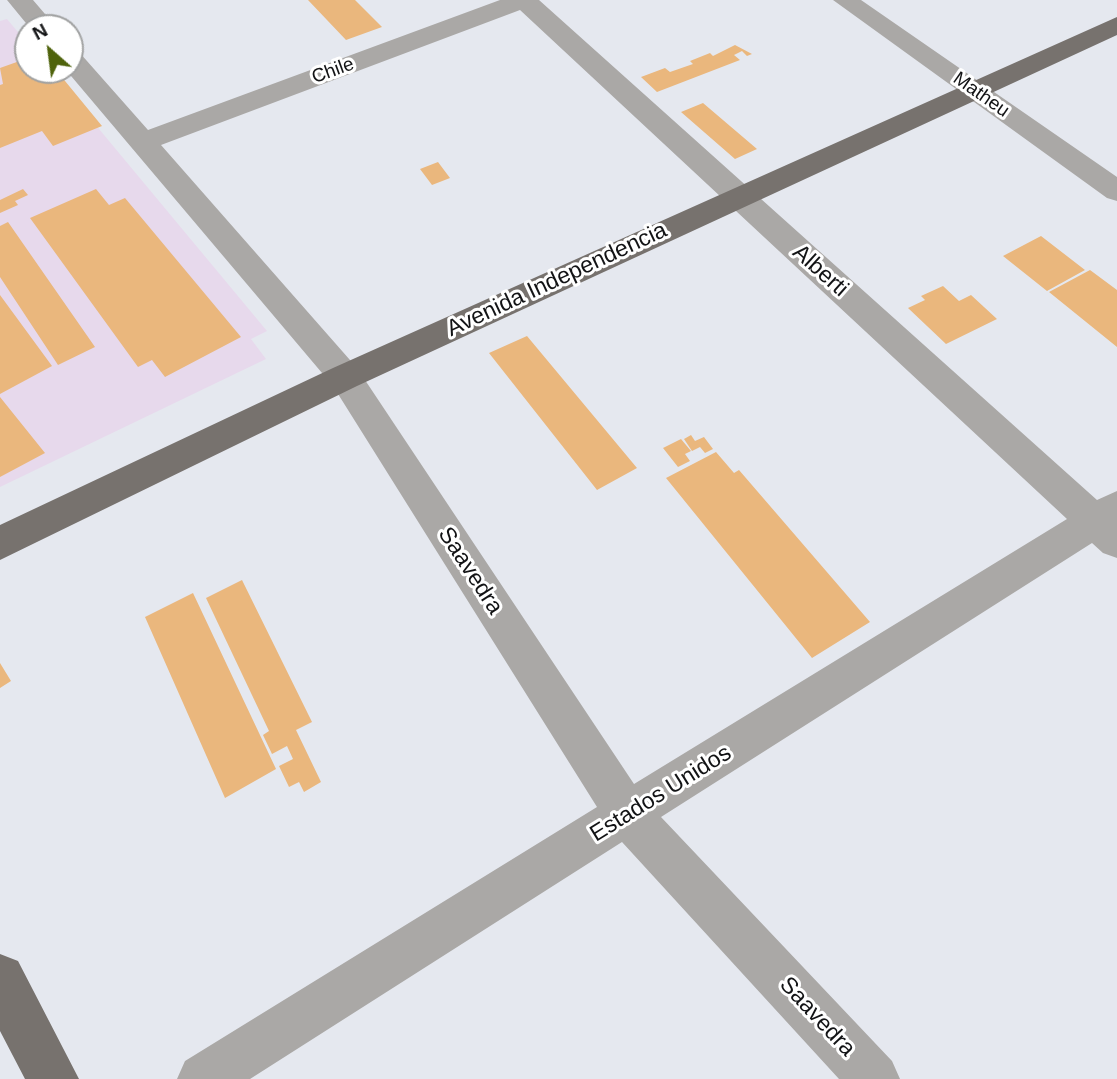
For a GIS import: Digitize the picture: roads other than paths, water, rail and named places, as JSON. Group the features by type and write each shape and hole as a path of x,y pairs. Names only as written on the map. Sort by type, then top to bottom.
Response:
{"main road":[{"name":"Avenida Independencia","path":"0,544 345,377 1117,25"},
{"path":"0,979 53,1079"}],"street":[{"path":"19,0 32,14"},
{"name":"Chile","path":"137,150 523,0"},
{"name":"Alberti","path":"523,0 739,197 1110,523"},
{"name":"Matheu","path":"845,0 1117,191"},
{"name":"Saavedra","path":"84,77 137,150 345,377 628,814 874,1079"},
{"name":"Estados Unidos","path":"203,1079 628,814 1110,523"}]}
